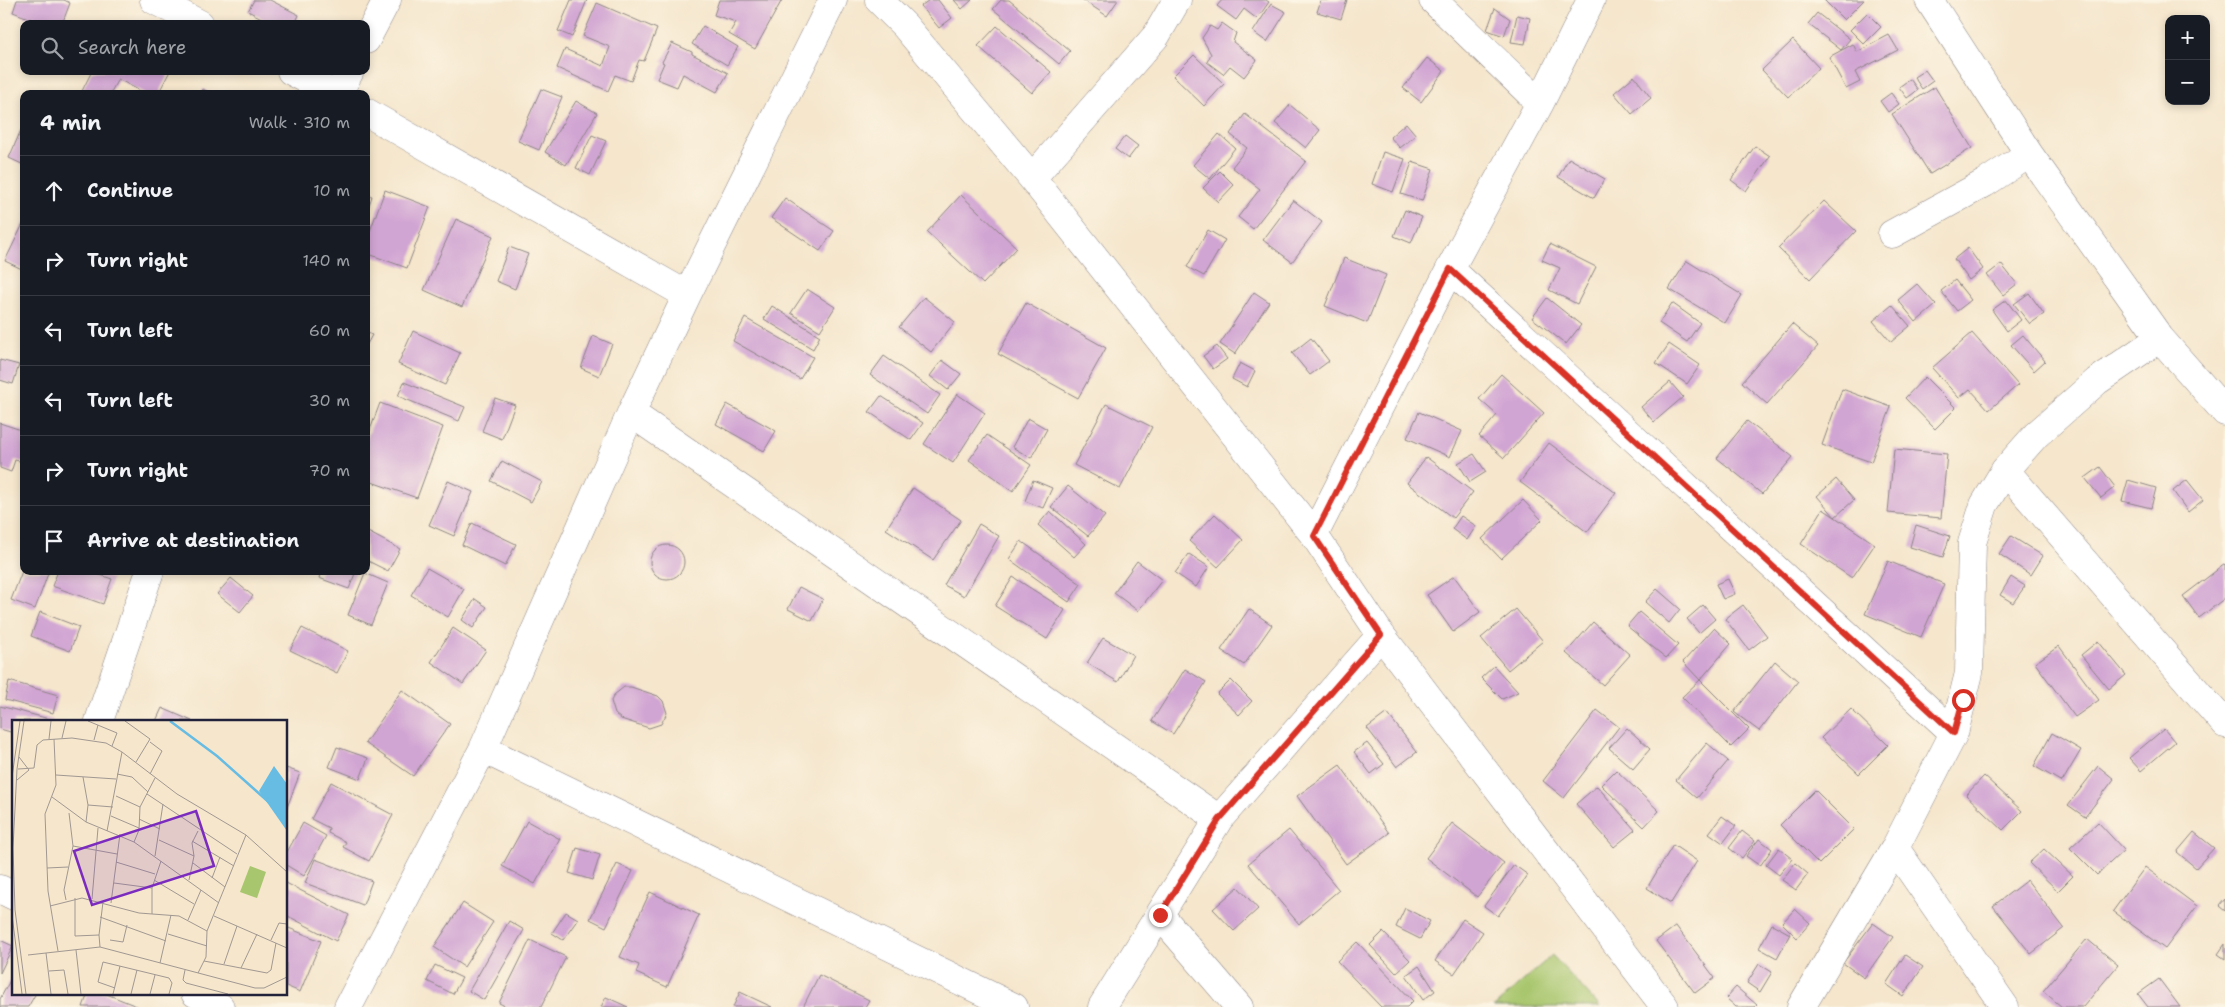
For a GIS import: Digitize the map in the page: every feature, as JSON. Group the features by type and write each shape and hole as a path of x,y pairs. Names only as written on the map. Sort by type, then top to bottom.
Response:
{"street":[{"path":"154,0 192,20"},
{"path":"370,32 387,0"},
{"path":"348,1007 483,749 631,413 687,294 833,0"},
{"path":"878,0 904,26 1032,178 1314,536 1381,635 1665,1007"},
{"path":"1032,178 1156,36 1178,0"},
{"path":"1434,0 1540,103"},
{"path":"1314,536 1450,269 1540,103 1592,0"},
{"path":"1929,0 2029,154 2160,338 2225,412"},
{"path":"299,75 328,90"},
{"path":"338,90 348,75"},
{"path":"370,114 687,294"},
{"path":"1892,234 1985,183 2029,154"},
{"path":"1450,269 1954,733"},
{"path":"1801,1007 1895,848 1954,733 1969,672 1972,543 1984,505 2005,470 2036,435 2097,382 2160,338"},
{"path":"631,413 1219,820"},
{"path":"2005,470 2225,724"},
{"path":"98,720 149,575"},
{"path":"1102,1007 1219,820 1381,635"},
{"path":"483,749 1014,1007"},
{"path":"1895,848 2005,1007"},
{"path":"0,889 12,895"},
{"path":"1160,915 1239,1007"}],"green space":[{"path":"1552,955 1600,1007 1494,1007"}],"building":[{"path":"17,0 64,0 70,3 64,20 34,20 13,12"},
{"path":"254,0 270,0 299,15 297,20 265,20 248,11"},
{"path":"571,0 587,0 572,37 558,31"},
{"path":"719,0 782,0 755,49 729,34 736,22 714,15"},
{"path":"929,0 938,0 952,18 939,28 921,6"},
{"path":"954,0 972,0 962,9"},
{"path":"1001,0 1009,0 1070,51 1059,64 993,9"},
{"path":"1083,0 1118,0 1107,16"},
{"path":"1222,0 1266,0 1269,2 1257,19 1244,9 1236,20 1217,6"},
{"path":"1321,0 1347,0 1341,19 1317,12"},
{"path":"1824,0 1864,0 1844,20"},
{"path":"597,3 657,29 644,61 639,60 631,81 615,75 608,91 557,68 565,49 603,66 610,47 583,36"},
{"path":"1271,4 1286,12 1267,42 1253,32"},
{"path":"1495,8 1510,19 1504,36 1487,30"},
{"path":"1817,13 1850,39 1841,50 1808,24"},
{"path":"1867,13 1881,27 1864,44 1850,30"},
{"path":"1517,15 1530,18 1525,44 1511,42"},
{"path":"1222,23 1236,33 1233,42 1257,60 1244,77 1230,66 1223,74 1207,62 1211,54 1202,38 1210,26 1217,30"},
{"path":"703,26 738,47 727,65 692,44"},
{"path":"997,26 1051,72 1032,93 978,46"},
{"path":"1889,35 1898,50 1855,72 1860,82 1846,89 1829,57 1853,44 1857,52"},
{"path":"1793,40 1819,68 1788,97 1762,70"},
{"path":"672,43 692,52 692,54 728,73 717,92 683,74 677,87 657,79 664,63 662,62"},
{"path":"1194,55 1224,84 1204,106 1173,76"},
{"path":"1427,58 1444,71 1421,102 1403,88"},
{"path":"1925,70 1933,81 1922,89 1914,77"},
{"path":"90,75 168,75 160,90 139,90 118,79 112,90 82,90"},
{"path":"1634,76 1651,98 1632,114 1614,93"},
{"path":"1910,79 1918,90 1907,98 1899,87"},
{"path":"1935,87 1972,148 1930,174 1892,114"},
{"path":"541,89 562,97 539,150 518,141"},
{"path":"1891,93 1899,104 1888,112 1880,101"},
{"path":"576,101 597,113 566,165 545,152"},
{"path":"1290,105 1320,130 1306,148 1275,123"},
{"path":"1245,114 1306,161 1253,229 1238,217 1260,189 1232,167 1247,148 1230,134"},
{"path":"1406,123 1416,135 1400,148 1390,137"},
{"path":"20,132 20,163 9,158"},
{"path":"1219,134 1235,148 1210,179 1193,165"},
{"path":"592,135 606,141 590,175 576,168"},
{"path":"1125,136 1138,146 1128,159 1115,149"},
{"path":"1755,146 1770,156 1746,191 1731,180"},
{"path":"1383,152 1405,159 1393,192 1372,184"},
{"path":"1569,158 1605,179 1594,198 1558,177"},
{"path":"1412,162 1433,169 1422,201 1401,194"},
{"path":"1220,171 1234,185 1218,202 1203,188"},
{"path":"385,190 430,207 407,268 370,254 370,231"},
{"path":"961,195 1017,248 983,284 927,232"},
{"path":"785,198 834,231 820,251 771,218"},
{"path":"1293,200 1322,222 1292,262 1263,240"},
{"path":"1824,201 1856,231 1810,279 1778,248"},
{"path":"1405,210 1422,217 1411,243 1394,236"},
{"path":"456,219 493,236 462,307 424,290"},
{"path":"20,230 20,268 5,261"},
{"path":"1208,230 1225,240 1204,276 1187,267"},
{"path":"1550,244 1596,267 1577,304 1549,290 1560,268 1542,260"},
{"path":"509,247 528,254 515,289 496,281"},
{"path":"1968,248 1983,269 1969,280 1954,259"},
{"path":"1344,258 1386,275 1367,323 1325,306"},
{"path":"1687,261 1742,295 1725,323 1669,289"},
{"path":"2001,264 2017,284 2003,295 1987,275"},
{"path":"1955,280 1971,300 1957,311 1941,291"},
{"path":"1917,284 1936,305 1916,322 1898,300"},
{"path":"807,289 835,307 820,331 791,313"},
{"path":"1254,292 1269,302 1235,354 1220,344"},
{"path":"2029,293 2044,314 2030,324 2014,304"},
{"path":"924,297 955,322 931,352 899,327"},
{"path":"1547,298 1581,325 1566,344 1532,318"},
{"path":"2006,300 2021,320 2007,331 1992,310"},
{"path":"1026,303 1106,348 1078,398 998,354"},
{"path":"1672,303 1700,323 1687,342 1659,323"},
{"path":"1892,305 1910,326 1891,342 1873,321"},
{"path":"772,306 820,336 813,349 764,319"},
{"path":"745,318 813,357 800,379 733,341"},
{"path":"1792,324 1818,346 1767,404 1742,382"},
{"path":"413,331 460,353 445,385 398,364"},
{"path":"1972,333 2018,385 1989,410 1970,389 1959,398 1932,368"},
{"path":"2023,335 2045,361 2034,371 2011,345"},
{"path":"593,336 612,344 599,376 581,368"},
{"path":"1311,338 1329,361 1310,375 1292,353"},
{"path":"1669,344 1700,365 1687,384 1656,363"},
{"path":"1217,346 1227,359 1213,369 1203,356"},
{"path":"884,356 940,395 927,414 870,375"},
{"path":"0,360 19,365 13,384 0,380"},
{"path":"942,360 961,374 948,390 930,376"},
{"path":"1240,363 1255,371 1247,387 1232,379"},
{"path":"1501,374 1544,413 1504,458 1479,436 1497,415 1479,399"},
{"path":"1925,377 1956,408 1935,429 1905,398"},
{"path":"404,382 465,407 459,421 398,396"},
{"path":"1670,382 1683,397 1654,422 1641,407"},
{"path":"1842,389 1891,407 1871,462 1822,445"},
{"path":"957,394 985,413 953,463 924,444"},
{"path":"881,396 923,423 911,440 869,412"},
{"path":"495,398 515,405 502,439 482,431"},
{"path":"380,403 443,427 417,498 370,481 370,430"},
{"path":"727,404 776,431 764,451 716,424"},
{"path":"1106,404 1152,427 1120,489 1074,465"},
{"path":"1419,412 1462,431 1450,457 1407,438"},
{"path":"1028,418 1047,429 1031,458 1012,447"},
{"path":"1747,421 1793,457 1762,494 1717,458"},
{"path":"0,423 20,430 20,461 15,460 11,472 0,468"},
{"path":"987,435 1031,465 1013,491 969,460"},
{"path":"1549,443 1616,493 1587,532 1520,482"},
{"path":"1894,449 1947,454 1941,518 1888,513"},
{"path":"1474,454 1486,472 1470,482 1458,463"},
{"path":"1426,457 1473,492 1453,518 1407,483"},
{"path":"502,461 542,482 531,502 491,481"},
{"path":"2100,467 2115,487 2101,498 2085,478"},
{"path":"1836,479 1854,500 1835,517 1817,496"},
{"path":"1033,480 1052,488 1043,508 1025,501"},
{"path":"2128,480 2156,488 2151,508 2122,501"},
{"path":"2187,480 2203,500 2188,512 2173,491"},
{"path":"448,481 473,492 454,536 429,525"},
{"path":"1068,486 1105,516 1088,536 1051,507"},
{"path":"913,488 961,520 933,560 886,529"},
{"path":"1523,500 1542,520 1501,559 1482,539"},
{"path":"1823,509 1875,544 1852,578 1801,544"},
{"path":"1050,511 1086,544 1074,557 1038,525"},
{"path":"1215,514 1243,540 1218,567 1189,541"},
{"path":"1461,516 1476,526 1467,540 1452,529"},
{"path":"472,523 516,544 505,566 462,545"},
{"path":"979,524 999,536 964,596 944,585"},
{"path":"1916,525 1950,536 1943,557 1910,547"},
{"path":"370,533 400,549 388,571 370,562"},
{"path":"2011,536 2043,556 2031,575 1999,554"},
{"path":"1021,541 1081,584 1069,602 1009,559"},
{"path":"667,545 679,550 684,562 679,574 667,579 655,574 650,562 655,550"},
{"path":"1189,554 1209,567 1196,587 1175,573"},
{"path":"1137,561 1162,580 1138,611 1114,593"},
{"path":"1888,561 1944,584 1921,637 1865,614"},
{"path":"2225,564 2225,598 2199,618 2183,596"},
{"path":"427,568 464,589 448,617 411,595"},
{"path":"21,575 48,575 35,609 11,600"},
{"path":"56,575 100,575 112,579 103,604 52,586"},
{"path":"320,575 354,575 349,589 319,578"},
{"path":"364,575 370,575 388,583 371,625 348,615"},
{"path":"1454,576 1480,612 1453,632 1427,595"},
{"path":"1013,577 1065,610 1047,639 995,606"},
{"path":"2011,577 2025,586 2013,603 2000,595"},
{"path":"231,578 253,596 240,612 217,594"},
{"path":"1728,579 1735,594 1723,599 1716,584"},
{"path":"799,587 823,599 812,621 788,609"},
{"path":"1657,589 1680,609 1669,623 1645,602"},
{"path":"475,599 487,607 473,628 462,620"},
{"path":"1703,605 1715,619 1699,633 1687,619"},
{"path":"1743,605 1767,636 1749,650 1725,619"},
{"path":"1249,609 1272,625 1244,665 1221,650"},
{"path":"1516,609 1543,641 1508,670 1481,638"},
{"path":"40,612 79,627 70,651 31,636"},
{"path":"1639,612 1678,645 1666,658 1627,626"},
{"path":"1593,622 1630,655 1603,685 1566,653"},
{"path":"302,628 348,651 337,673 290,650"},
{"path":"453,628 486,650 463,684 431,662"},
{"path":"1714,628 1731,644 1700,680 1683,662"},
{"path":"1103,638 1133,655 1118,682 1087,663"},
{"path":"2098,641 2126,675 2109,689 2081,655"},
{"path":"2059,646 2099,700 2075,717 2035,663"},
{"path":"1775,661 1798,681 1759,731 1734,712"},
{"path":"1494,666 1518,692 1502,699 1481,678"},
{"path":"1185,669 1206,682 1173,734 1152,721"},
{"path":"1231,680 1252,701 1239,715 1217,694"},
{"path":"1700,680 1749,729 1731,747 1682,697"},
{"path":"9,681 58,695 53,713 5,700"},
{"path":"624,687 631,687 658,696 663,701 667,713 661,724 649,728 621,719 615,714 611,701 614,695"},
{"path":"402,690 450,724 413,776 365,743"},
{"path":"0,706 53,720 12,720 12,732 0,729"},
{"path":"162,708 190,720 156,720"},
{"path":"1851,709 1888,745 1859,774 1821,738"},
{"path":"1597,710 1619,727 1564,798 1543,781"},
{"path":"1387,713 1417,752 1397,767 1367,728"},
{"path":"1627,728 1650,749 1633,769 1609,748"},
{"path":"2164,729 2175,742 2141,771 2129,758"},
{"path":"2052,733 2081,750 2062,782 2034,766"},
{"path":"1367,743 1384,764 1371,774 1354,752"},
{"path":"1707,743 1728,761 1697,798 1676,780"},
{"path":"337,747 368,758 360,779 329,767"},
{"path":"1340,765 1389,833 1346,864 1297,796"},
{"path":"2098,766 2114,779 2085,817 2068,805"},
{"path":"288,769 300,773 288,805"},
{"path":"1616,770 1659,811 1644,827 1601,785"},
{"path":"1984,776 2022,811 2003,830 1966,795"},
{"path":"331,782 393,815 369,861 343,847 346,842 328,833 329,828 311,819"},
{"path":"1597,786 1635,830 1614,847 1576,804"},
{"path":"1815,790 1854,829 1819,864 1780,825"},
{"path":"1722,816 1736,826 1723,843 1709,833"},
{"path":"527,821 560,839 535,884 502,866"},
{"path":"2098,822 2124,850 2097,875 2070,848"},
{"path":"303,823 326,836 304,876 288,866 288,850"},
{"path":"1452,823 1504,863 1477,897 1426,858"},
{"path":"1289,830 1339,890 1299,924 1248,864"},
{"path":"1742,831 1755,841 1742,858 1729,848"},
{"path":"2194,832 2214,848 2196,868 2177,852"},
{"path":"1759,839 1772,849 1760,866 1746,856"},
{"path":"1673,845 1697,861 1671,903 1647,888"},
{"path":"577,848 600,855 592,880 569,873"},
{"path":"1779,848 1792,859 1779,875 1766,865"},
{"path":"2044,849 2073,876 2058,891 2029,863"},
{"path":"315,859 372,881 363,905 305,883"},
{"path":"1795,863 1808,874 1796,890 1782,880"},
{"path":"617,864 633,871 606,927 590,919"},
{"path":"1514,865 1528,875 1498,916 1484,906"},
{"path":"2145,867 2197,906 2165,949 2113,911"},
{"path":"2027,880 2064,928 2031,954 1993,906"},
{"path":"288,884 349,915 336,941 288,916"},
{"path":"1238,887 1258,909 1234,931 1213,909"},
{"path":"650,892 699,915 667,987 636,973 639,965 620,957"},
{"path":"2225,899 2225,911 2219,906"},
{"path":"463,903 493,922 464,967 434,947"},
{"path":"1405,908 1430,921 1420,939 1396,927"},
{"path":"1795,909 1810,923 1797,938 1782,923"},
{"path":"566,912 578,919 563,940 552,933"},
{"path":"1463,919 1483,932 1454,974 1435,961"},
{"path":"509,921 524,930 484,1000 469,991"},
{"path":"1873,923 1893,937 1864,978 1843,963"},
{"path":"1772,924 1790,934 1777,958 1759,948"},
{"path":"1676,926 1715,978 1695,993 1656,941"},
{"path":"288,928 321,941 300,992 288,987"},
{"path":"1383,932 1410,960 1396,973 1370,945"},
{"path":"2087,939 2118,965 2083,1007 2062,1007 2043,991"},
{"path":"0,940 12,946 12,948 0,973"},
{"path":"530,940 566,957 541,1007 507,1007 499,1003"},
{"path":"1357,942 1413,1001 1407,1007 1381,1007 1337,961"},
{"path":"2225,944 2225,959 2218,954"},
{"path":"1905,955 1923,967 1903,996 1886,984"},
{"path":"1759,964 1772,972 1760,992 1747,983"},
{"path":"435,965 462,978 453,994 427,981"},
{"path":"1419,966 1435,991 1423,1000 1406,975"},
{"path":"819,975 869,1000 865,1007 803,1007"},
{"path":"12,977 12,994 35,994 28,1007 0,1007 0,999"},
{"path":"2159,979 2180,1007 2148,1007 2138,994"},
{"path":"1736,987 1757,1005 1755,1007 1736,1007 1726,998"},
{"path":"740,992 772,1007 733,1007"},
{"path":"88,994 106,994 139,1007 83,1007"},
{"path":"606,997 628,1007 601,1007"}],"route":[{"path":"1160,915 1219,820 1381,635 1314,536 1450,269 1954,733 1963,700"}]}
